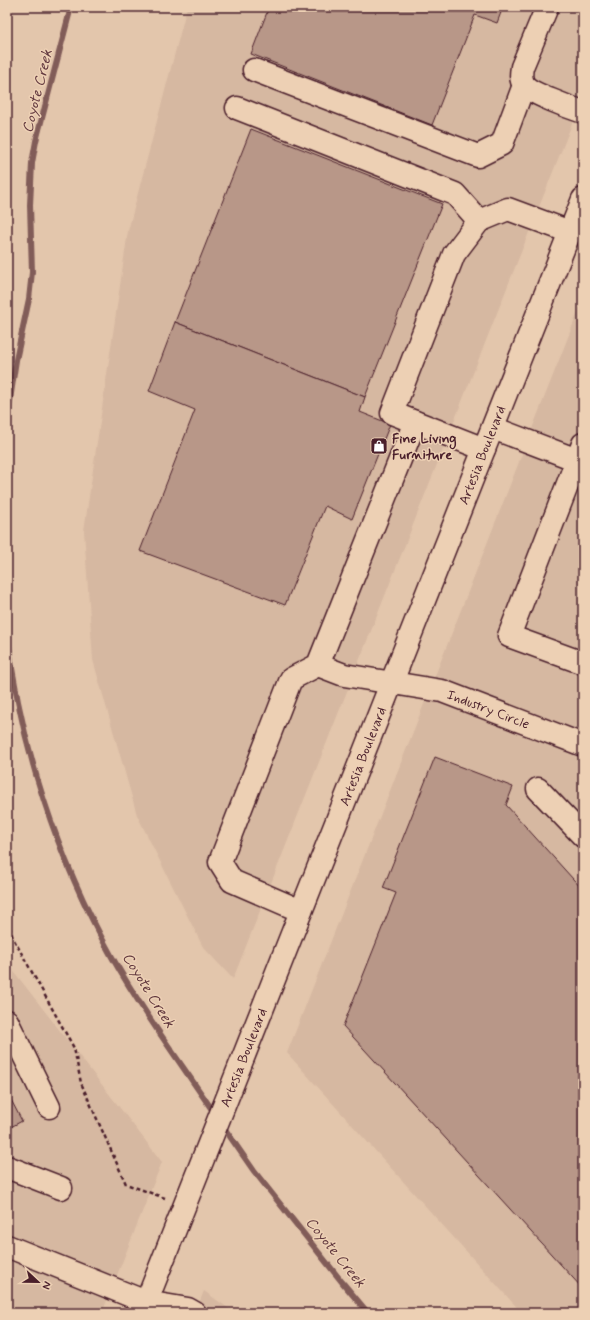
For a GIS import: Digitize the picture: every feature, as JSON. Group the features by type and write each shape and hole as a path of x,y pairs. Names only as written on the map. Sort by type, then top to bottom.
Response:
{"main road":[{"path":"254,70 478,156 502,144 524,86 521,77 522,67 547,7"},
{"path":"524,86 583,112"},
{"path":"237,108 455,194 479,222"},
{"name":"Artesia Boulevard","path":"144,1308 583,199"},
{"path":"484,449 392,413 454,254 479,222 508,209 570,232"},
{"path":"301,911 232,881 220,862 291,679 318,665 415,422"},
{"path":"493,428 581,455 509,636 583,663"},
{"name":"Industry Circle","path":"318,665 344,675 442,691 583,744"},
{"path":"538,789 583,836"},
{"path":"7,1021 49,1107"},
{"path":"7,1167 61,1188"},
{"path":"7,1246 144,1308 188,1309 195,1313"}],"path":[{"path":"7,920 13,938 74,1048 81,1083 126,1184 186,1202"}],"shaded area":[{"path":"187,7 583,7 583,96 233,979 203,947 137,815 93,660 84,531 128,231"},
{"path":"583,299 583,1313 522,1313 287,1053"},
{"path":"7,960 8,964 162,1162 102,1313 7,1313"},
{"path":"204,1291 235,1313 195,1313"}],"building":[{"path":"269,7 503,7 497,23 475,15 432,125 251,54"},
{"path":"251,129 442,204 365,397 175,322"},
{"path":"175,322 365,397 360,412 390,424 352,519 325,506 285,605 140,551 195,410 149,391"},
{"path":"435,757 513,787 506,805 583,890 583,1289 343,1026 396,893 383,888"},
{"path":"7,1092 22,1121 7,1129"},
{"path":"7,1308 19,1313 7,1313"}],"waterway":[{"name":"Coyote Creek","path":"7,420 16,360 29,299 32,272 30,205 32,163 36,141 71,7"},
{"name":"Coyote Creek","path":"7,632 21,717 31,758 58,840 74,880 92,919 124,977 149,1017 215,1114"},
{"name":"Coyote Creek","path":"222,1125 254,1171 368,1313"}],"place":[{"name":"Fine Living Furniture","path":"379,446"}]}
